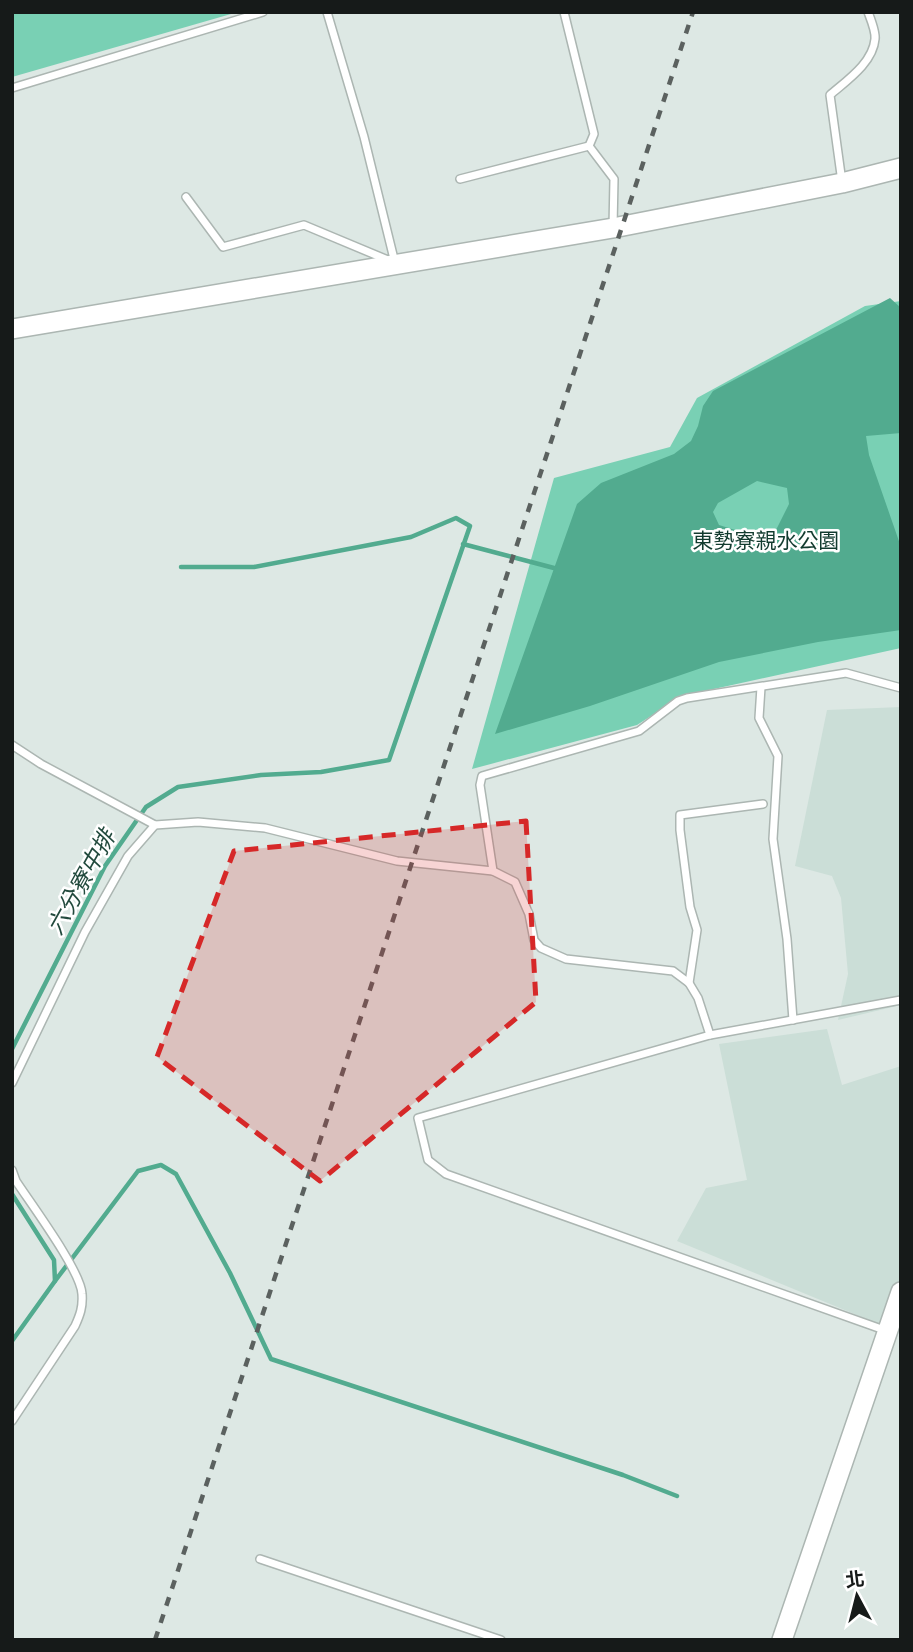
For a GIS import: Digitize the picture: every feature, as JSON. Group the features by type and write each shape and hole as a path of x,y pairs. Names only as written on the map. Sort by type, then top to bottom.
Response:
{"street":[{"path":"12,329 613,228 842,183 901,167"},
{"path":"782,1640 901,1292"}],"lane":[{"path":"12,88 263,12"},
{"path":"327,12 364,137 396,263"},
{"path":"564,12 594,134 589,146"},
{"path":"842,183 830,95 859,69 869,56 876,38 868,12"},
{"path":"460,179 589,146"},
{"path":"589,146 614,179 613,228"},
{"path":"186,197 223,247 304,225 396,263"},
{"path":"493,871 480,785 482,775 639,731 678,701 846,673 901,688"},
{"path":"761,687 759,718 778,756 773,839 787,939 793,1020"},
{"path":"12,745 41,764 152,823 198,822 265,828 397,861 493,871 516,882 529,914 534,940 541,948 566,959 673,971 689,983 703,1009 710,1035"},
{"path":"689,983 697,930 690,907 680,815 763,804"},
{"path":"12,1083 91,921 128,856 152,823"},
{"path":"888,1332 446,1174 428,1160 418,1118 710,1035 901,1000"},
{"path":"12,1170 16,1181 64,1254 82,1292 82,1311 75,1326 12,1421"},
{"path":"260,1559 501,1640"}],"highlighted area":[{"path":"526,821 536,1002 320,1181 157,1057 234,851"}],"shaded area":[{"name":"東勢寮親水公園","path":"890,298 901,308 901,433 866,436 869,455 901,547 901,630 818,642 719,662 590,706 495,734 577,504 601,483 674,454 691,441 703,406 713,391","holes":["757,481 787,488 789,504 774,534 761,538 719,525 713,512 718,503"]},
{"path":"901,707 901,1005 838,1020 848,974 841,898 832,876 795,866 827,710"},
{"path":"827,1029 842,1085 901,1066 901,1282 886,1327 677,1241 706,1188 747,1180 719,1044"}],"green space":[{"path":"12,12 238,12 12,77"},
{"name":"東勢寮親水公園","path":"901,301 901,648 682,696 637,725 472,769 554,478 670,447 697,398 865,306"}],"waterway":[{"path":"12,1049 105,866 146,807 178,787 261,775 321,772 389,760 470,526 456,518 411,537 254,567 181,567"},
{"path":"463,544 554,568"},
{"path":"55,1281 138,1171 161,1165 176,1174 230,1273 271,1359 623,1475 677,1496"},
{"name":"六分寮中排","path":"12,1194 54,1260 55,1281 12,1341"}],"railway":[{"path":"155,1640 693,12"}]}
